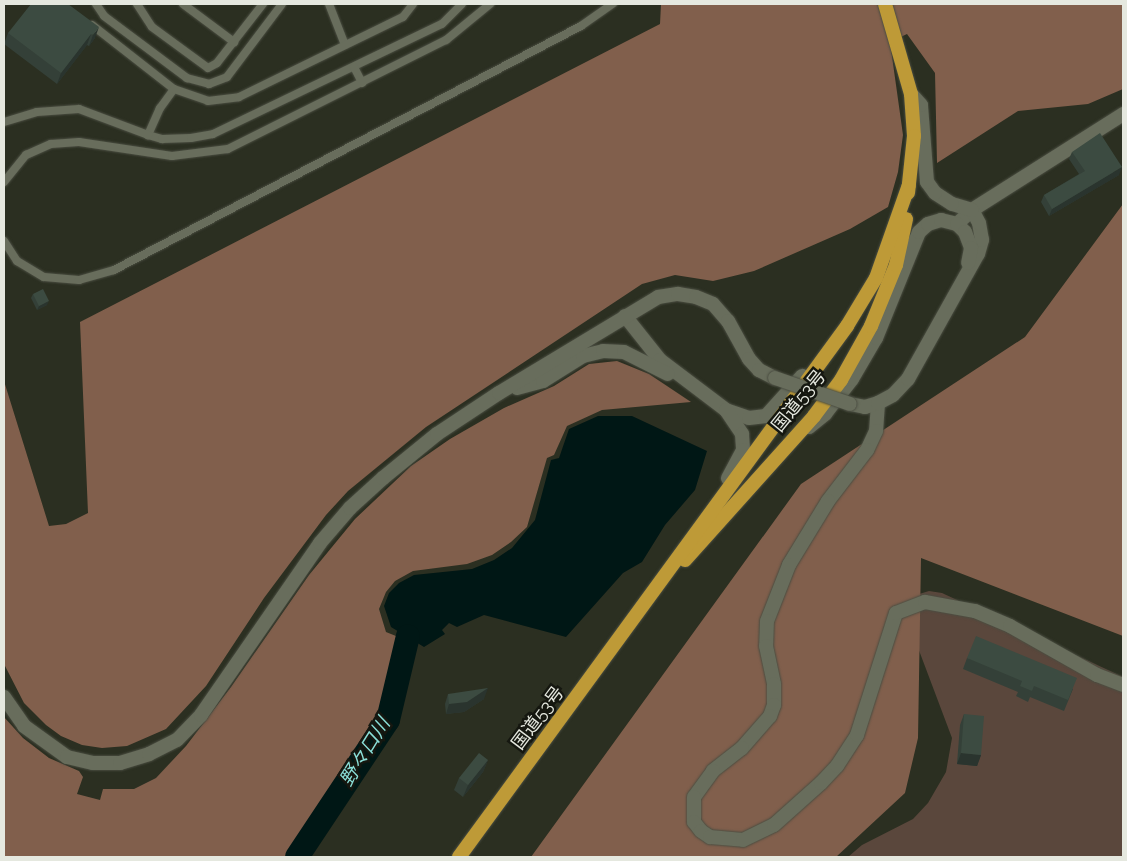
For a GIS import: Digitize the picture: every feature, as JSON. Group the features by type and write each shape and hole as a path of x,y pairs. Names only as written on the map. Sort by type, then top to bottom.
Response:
{"highway":[{"name":"国道53号","path":"648,602 792,441 841,380 871,326 901,249 914,136 912,94 885,4"},
{"name":"国道53号","path":"459,857 648,602 672,564 816,371 876,278 909,185"}],"street":[{"path":"4,697 24,726 67,757 93,763 120,763 149,754 177,740 201,715 283,593 350,508 437,434 499,393 658,297 678,294 696,296 713,304 728,321 749,359 759,370 775,378 850,404 865,407 878,404 893,395 908,379 965,276 982,240 979,223 972,210 952,204 935,193 927,182 921,105 912,94"},
{"path":"957,224 972,210 1123,114"},
{"path":"792,441 825,414 852,379 876,338 919,232 928,224 941,220 957,224 966,232 972,248 965,276"},
{"path":"625,316 660,360 691,386 726,410 749,418 766,416 776,406 876,278"},
{"path":"499,393 543,381 583,356 603,351 624,352 642,359 691,386"},
{"path":"878,404 876,431 867,450 828,501 789,565 768,621 766,646 774,705 770,716 742,748 713,771 694,797 694,822 701,831 710,838 724,841 743,840 774,825 821,783 837,766 857,736 896,614 925,602 940,603 984,615 1097,675 1123,685"},
{"path":"672,564 701,514 737,467 742,450 742,434 726,410"}],"lane":[{"path":"96,4 104,16 187,78 209,84 227,77 282,4"},
{"path":"137,4 152,27 208,68 217,63 263,4"},
{"path":"183,4 234,42"},
{"path":"329,4 345,46"},
{"path":"88,22 174,89 208,101 239,98 403,17 414,4"},
{"path":"4,122 37,112 79,109 162,139 213,134 442,24 462,4"},
{"path":"4,182 26,155 51,144 79,142 172,156 228,148 446,40 490,4"},
{"path":"4,241 17,261 44,277 68,281 114,270 581,26 614,4"},
{"path":"354,67 362,83"},
{"path":"148,135 160,108 174,89"}],"shaded area":[{"path":"661,4 1123,4 1123,89 1088,104 1018,111 937,163 935,73 907,34 890,42 903,135 898,172 888,207 850,229 754,271 713,281 675,275 642,284 426,427 348,491 326,515 264,598 206,686 166,729 127,746 102,748 82,745 61,736 46,725 24,703 4,664 4,381 49,526 66,524 88,513 80,322 660,24"},
{"path":"1123,204 1123,636 921,558 918,738 905,793 836,857 531,857 801,484 1025,337"},
{"path":"617,361 649,374 691,402 602,410 567,426 554,455 547,458 527,527 511,542 492,555 467,564 413,571 395,581 386,592 379,609 386,632 401,638 381,719 288,857 4,857 4,717 23,738 49,758 79,771 83,777 77,794 100,800 103,789 134,789 156,778 186,746 231,687 309,575 355,519 411,466 450,439 504,408 554,386 589,364"},
{"path":"598,416 632,416 707,451 695,490 665,525 642,562 623,573 566,637 484,615 457,627 449,623 442,630 445,634 424,647 391,627 384,606 389,593 399,583 414,575 472,569 494,560 512,548 535,520 551,460 559,458 569,429"},
{"path":"929,591 942,593 1123,677 1123,857 848,857 862,845 913,819 928,803 946,772 952,738 900,600"}],"building":[{"path":"31,4 68,4 99,27 93,35 91,34 61,73 8,33"},
{"path":"1100,133 1122,167 1052,209 1044,195 1085,171 1072,152"},
{"path":"43,289 49,301 39,306 33,294"},
{"path":"976,636 1077,678 1068,700 1034,686 1032,691 1020,686 1022,681 967,658"},
{"path":"488,688 467,702 449,704 448,694"},
{"path":"964,714 984,716 981,755 961,753"},
{"path":"479,753 488,760 468,785 459,778"}],"waterway":[{"name":"野々口川","path":"297,857 388,720 408,636"}]}
